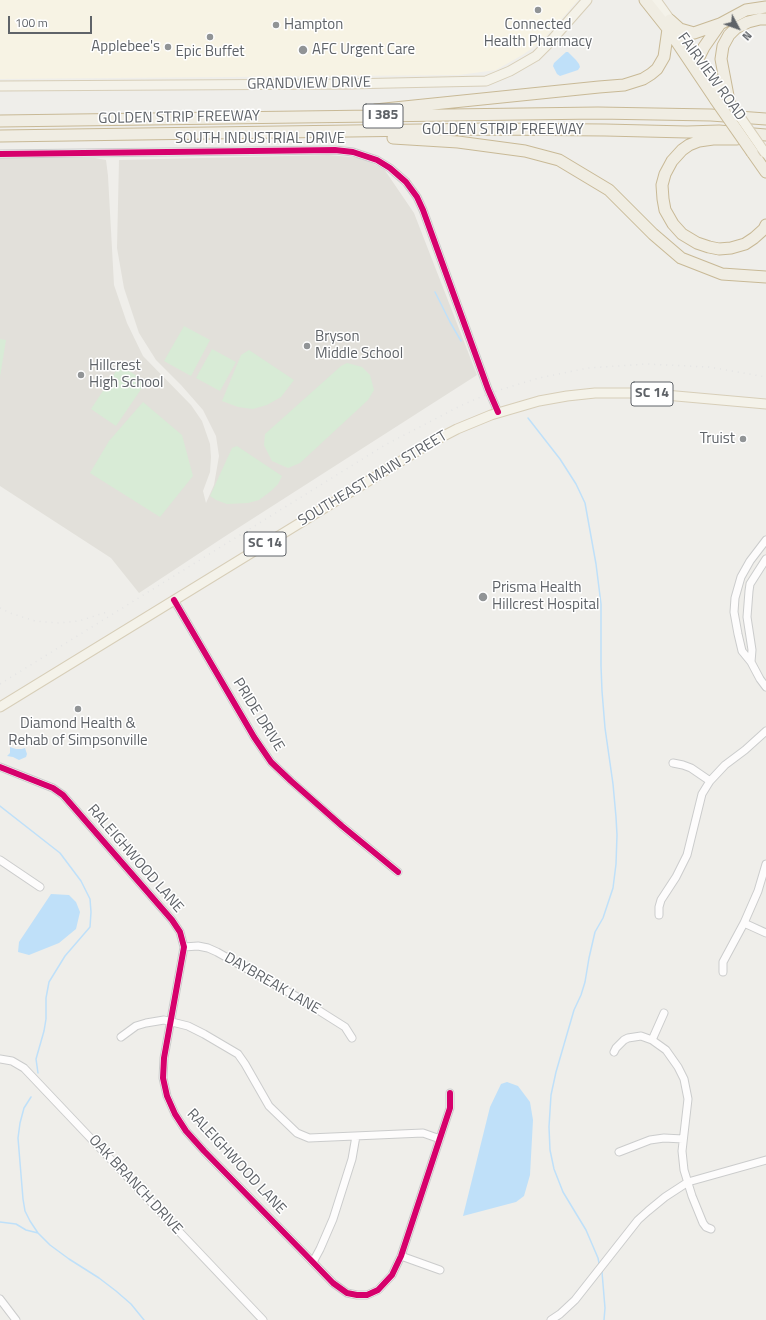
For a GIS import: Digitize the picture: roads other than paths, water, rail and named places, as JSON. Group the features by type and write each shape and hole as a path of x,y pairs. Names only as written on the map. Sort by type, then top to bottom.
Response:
{"highway":[{"path":"645,0 669,24 715,99 766,172"},
{"path":"669,24 694,33 720,24 746,10 766,7"},
{"path":"728,101 720,59 723,46 729,35 736,28 748,22 766,19"},
{"path":"306,117 624,85 644,79 657,69 664,57 669,24"},
{"path":"698,59 704,47 720,24"},
{"name":"GOLDEN STRIP FREEWAY","path":"0,121 598,113 710,115 764,119"},
{"name":"GOLDEN STRIP FREEWAY","path":"0,136 490,129 687,132 719,131 766,135"},
{"path":"304,132 458,142 525,151 560,160 609,190 653,234 682,258 722,274 766,277"},
{"path":"766,140 713,139 699,141 689,145 672,160 665,174 662,185 665,210 673,224 682,234 697,243 719,249 731,248 750,241 764,229 766,225"}],"main road":[{"name":"GRANDVIEW DRIVE","path":"0,86 346,84 486,81 510,71 536,56 588,0"},
{"name":"FAIRVIEW ROAD","path":"656,0 669,24 698,59 765,154"},
{"name":"SOUTHEAST MAIN STREET","path":"0,707 432,442 457,429 498,412 567,396 601,393 654,394 766,404"}],"street":[{"name":"SOUTH INDUSTRIAL DRIVE","path":"0,154 334,150 353,152 377,160 396,172 406,182 417,197 488,389 498,412"},
{"path":"766,540 750,561 741,577 735,598 735,621 742,651 751,662 766,688"},
{"path":"751,662 752,650 747,617 748,591 756,572 766,559"},
{"name":"PRIDE DRIVE","path":"174,600 254,737 271,762 341,825 398,872"},
{"path":"659,915 661,900 676,877 686,855 702,794 710,780 725,765 746,750 766,731"},
{"path":"672,763 691,768 710,780"},
{"name":"RALEIGHWOOD LANE","path":"0,767 53,788 63,795 172,920 180,932 184,947 164,1058 163,1078 167,1096 175,1114 186,1131 204,1150 313,1262 334,1283 347,1293 366,1295 378,1290 392,1275 401,1256 450,1108 450,1093"},
{"path":"0,860 40,887"},
{"path":"724,972 723,962 744,923 758,891 766,864"},
{"path":"744,923 766,933"},
{"name":"DAYBREAK LANE","path":"184,947 198,946 217,952 299,998 345,1027 352,1038"},
{"path":"652,1040 664,1013"},
{"path":"122,1037 136,1026 164,1020 188,1026 204,1034 238,1054 269,1106 297,1133 309,1138 423,1133 440,1139"},
{"path":"614,1052 622,1042 628,1038 641,1036 652,1040 666,1050 678,1067 684,1079 688,1099 683,1139 684,1170 703,1223 706,1227 711,1229"},
{"name":"OAK BRANCH DRIVE","path":"0,1059 12,1061 24,1068 263,1320"},
{"path":"313,1262 333,1219 352,1159 356,1136"},
{"path":"619,1152 650,1140 664,1138 683,1139"},
{"path":"551,1320 564,1311 575,1300 629,1231 665,1196 688,1182 766,1160"},
{"path":"401,1256 440,1270"},
{"path":"0,1299 16,1320"}],"water":[{"path":"566,52 568,52 576,60 580,67 578,70 560,76 557,74 553,66 554,63"},
{"path":"10,747 16,749 25,748 27,754 26,757 19,760 7,756 10,753"},
{"path":"51,894 69,895 76,902 80,912 76,929 59,943 29,955 18,952 19,942"},
{"path":"507,1082 518,1086 530,1102 533,1120 530,1175 524,1196 516,1202 463,1216 490,1107 501,1084"}],"waterway":[{"path":"435,292 461,341"},
{"path":"528,418 560,459 576,484 585,503 596,564 601,604 602,691 616,817 616,864 613,888 603,918 595,932 585,982 574,1010 556,1072 551,1095 549,1127 550,1150 554,1169 563,1192 586,1230 599,1263"},
{"path":"0,806 60,853 81,881 90,899 90,927 65,956 49,982 46,998 46,1019 44,1031 36,1059 38,1073"},
{"path":"31,1097 24,1108 18,1138 23,1199 25,1211 30,1221 38,1233 50,1245 116,1291 131,1304 144,1320"},
{"path":"0,1222 16,1224 26,1230 38,1233"},
{"path":"602,1272 605,1308 604,1320"}],"railway":[{"path":"0,684 385,445 462,405 490,393 539,378 588,368 647,364 709,367 766,377"},
{"path":"0,608 10,613 35,621 59,623 79,621 107,612"}],"place":[{"name":"Connected Health Pharmacy","path":"538,10"},
{"name":"Hampton","path":"276,25"},
{"name":"Epic Buffet","path":"210,37"},
{"name":"Applebee's","path":"168,47"},
{"name":"AFC Urgent Care","path":"303,50"},
{"name":"Bryson Middle School","path":"307,346"},
{"name":"Hillcrest High School","path":"81,375"},
{"name":"Truist","path":"743,439"},
{"name":"Prisma Health Hillcrest Hospital","path":"483,597"},
{"name":"Diamond Health & Rehab of Simpsonville","path":"78,709"}]}
